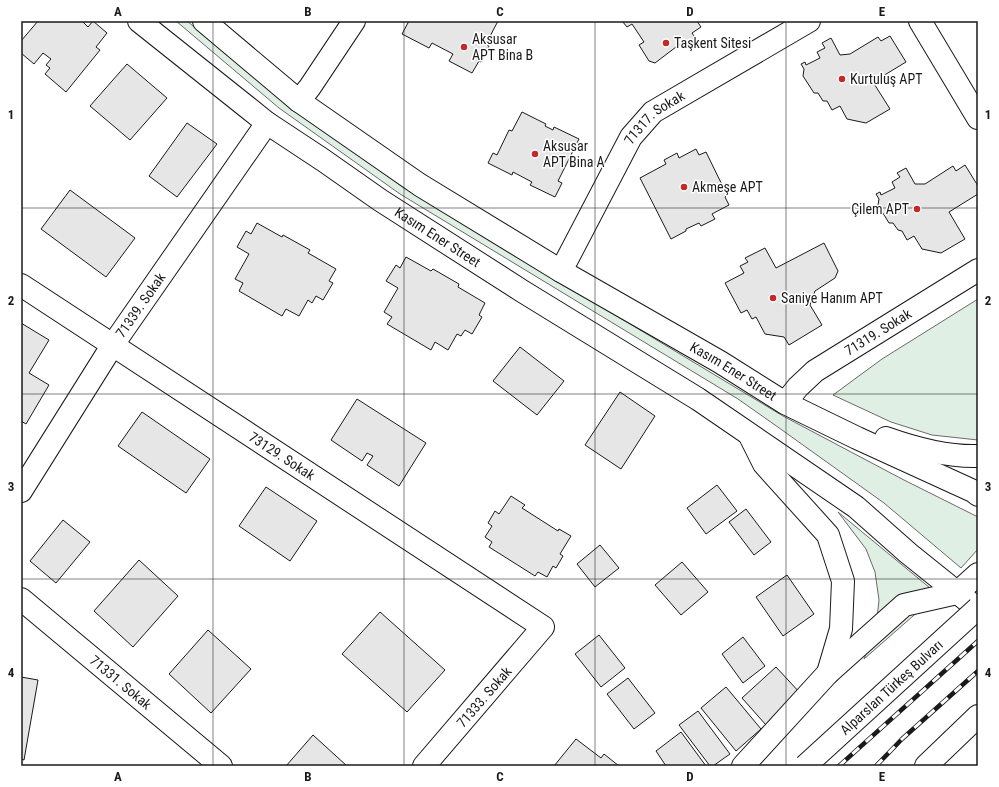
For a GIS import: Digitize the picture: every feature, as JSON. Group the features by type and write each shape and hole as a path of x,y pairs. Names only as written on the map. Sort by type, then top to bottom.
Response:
{"main road":[{"name":"Kasım Ener Street","path":"139,21 267,123 380,200 496,275 698,399 856,507 908,553 968,601"},
{"name":"Kasım Ener Street","path":"204,21 299,100 420,185 561,271 720,362 785,403"},
{"path":"299,100 310,87 354,21"},
{"name":"71317. Sokak","path":"561,271 631,137 653,112 809,21"},
{"path":"920,21 978,118"},
{"name":"71339. Sokak","path":"21,491 112,346 267,123"},
{"name":"71319. Sokak","path":"785,403 798,387 815,371 978,270"},
{"name":"73129. Sokak","path":"21,285 543,627"},
{"path":"785,403 910,447 964,457 978,456"},
{"path":"785,403 973,491 978,495"},
{"path":"749,434 764,464 828,535 843,581 841,629 828,673"},
{"name":"Alparslan Türkeş Bulvarı","path":"805,766 968,601 978,574"},
{"name":"71331. Sokak","path":"21,600 221,766"},
{"name":"Alparslan Türkeş Bulvarı","path":"743,766 828,673 904,605 968,601"},
{"name":"71333. Sokak","path":"424,766 543,627"},
{"path":"926,766 978,716"}],"green space":[{"path":"176,21 187,21 284,102 404,188 783,416 902,479 978,517 978,549 961,568 884,503 738,399 400,194 279,108"},
{"path":"978,299 978,440 932,435 891,422 833,395 882,359"},
{"path":"838,512 930,588 929,602 864,659 876,628 879,600 875,572 866,549"}],"building":[{"path":"38,21 82,21 88,27 93,21 107,33 96,47 100,50 66,92 45,74 50,68 46,65 51,59 43,53 34,64 21,53 21,41"},
{"name":"Aksusar APT Bina B","path":"409,21 498,21 486,44 489,46 481,62 479,61 472,73 449,61 453,54 432,43 429,48 402,34"},
{"name":"Taşkent Sitesi","path":"622,21 697,21 701,27 692,33 696,39 683,48 680,44 655,63 649,61 639,45 644,42 632,24 627,27"},
{"name":"Kurtuluş APT","path":"890,36 906,62 873,82 890,109 866,123 847,119 840,106 832,110 827,101 823,101 818,93 814,93 803,76 804,69 801,64 805,62 806,65 820,58 817,52 825,48 822,43 831,38 840,55 850,54 878,37 881,41"},
{"path":"127,64 167,98 130,140 90,106"},
{"name":"Aksusar APT Bina A","path":"522,112 546,124 545,126 553,130 554,127 579,139 558,181 562,183 555,197 530,185 532,182 513,172 512,175 488,163 493,153 497,155 509,130 512,131"},
{"path":"187,123 217,144 177,197 149,176"},
{"name":"Akmeşe APT","path":"696,149 699,155 706,152 727,195 725,197 729,205 712,214 715,219 701,226 699,223 686,229 686,231 671,239 640,178 666,164 664,160 677,153 679,158"},
{"name":"Çilem APT","path":"965,165 978,186 978,194 949,212 965,239 941,253 922,249 914,236 907,240 902,231 898,230 893,223 889,223 878,205 879,199 876,194 880,192 881,195 895,188 892,182 900,177 897,173 906,168 915,184 925,184 953,166 956,171"},
{"path":"70,190 135,238 106,277 41,229"},
{"path":"257,223 310,250 308,253 336,269 329,281 333,283 323,300 316,296 312,303 308,300 299,316 286,309 282,316 239,291 243,283 235,279 249,254 237,247 246,231 251,234"},
{"name":"Saniye Hanım APT","path":"824,243 838,271 835,278 815,291 810,305 822,325 789,345 784,337 765,334 756,317 752,319 747,310 741,313 725,283 744,273 740,266 748,262 745,258 765,248 776,268"},
{"path":"406,257 431,271 433,269 459,284 458,287 485,303 479,315 482,317 472,334 465,330 461,336 457,334 448,350 435,342 431,350 387,324 392,317 384,312 398,288 386,281 396,265 400,268"},
{"path":"21,323 49,340 29,373 49,385 26,424 21,421"},
{"path":"520,347 564,381 537,415 493,381"},
{"path":"620,392 655,416 621,469 585,445"},
{"path":"357,399 426,443 399,486 367,465 373,456 367,453 362,461 331,440"},
{"path":"142,412 210,459 186,493 118,446"},
{"path":"717,485 737,511 706,534 687,508"},
{"path":"266,487 317,521 290,561 239,526"},
{"path":"511,496 525,505 522,508 558,531 559,529 571,536 560,554 563,556 556,568 553,566 547,577 538,572 535,576 489,547 492,542 485,537 492,526 488,523 495,511 499,514"},
{"path":"746,509 771,542 754,555 729,522"},
{"path":"63,520 90,542 56,583 30,561"},
{"path":"600,545 619,568 595,587 577,564"},
{"path":"139,560 178,596 133,647 94,611"},
{"path":"682,562 708,592 681,615 655,585"},
{"path":"787,575 814,614 783,636 756,597"},
{"path":"380,612 445,670 407,712 342,654"},
{"path":"208,630 251,669 211,713 169,674"},
{"path":"599,635 625,668 601,687 575,654"},
{"path":"743,637 765,666 743,683 722,654"},
{"path":"776,667 801,694 766,725 742,698"},
{"path":"21,677 38,680 24,760 21,759"},
{"path":"628,678 655,713 634,729 607,694"},
{"path":"726,687 761,729 736,751 701,708"},
{"path":"698,711 730,754 713,766 710,766 679,725"},
{"path":"681,732 706,766 666,766 656,751"},
{"path":"313,735 347,766 286,766"},
{"path":"576,739 601,758 604,754 619,766 554,766"}],"railway":[{"path":"839,766 978,641"},
{"path":"876,766 902,739 978,671"}],"place":[{"name":"Taşkent Sitesi","path":"666,43"},
{"name":"Aksusar APT Bina B","path":"464,47"},
{"name":"Kurtuluş APT","path":"842,79"},
{"name":"Aksusar APT Bina A","path":"535,154"},
{"name":"Akmeşe APT","path":"684,187"},
{"name":"Çilem APT","path":"917,209"},
{"name":"Saniye Hanım APT","path":"773,298"}]}
